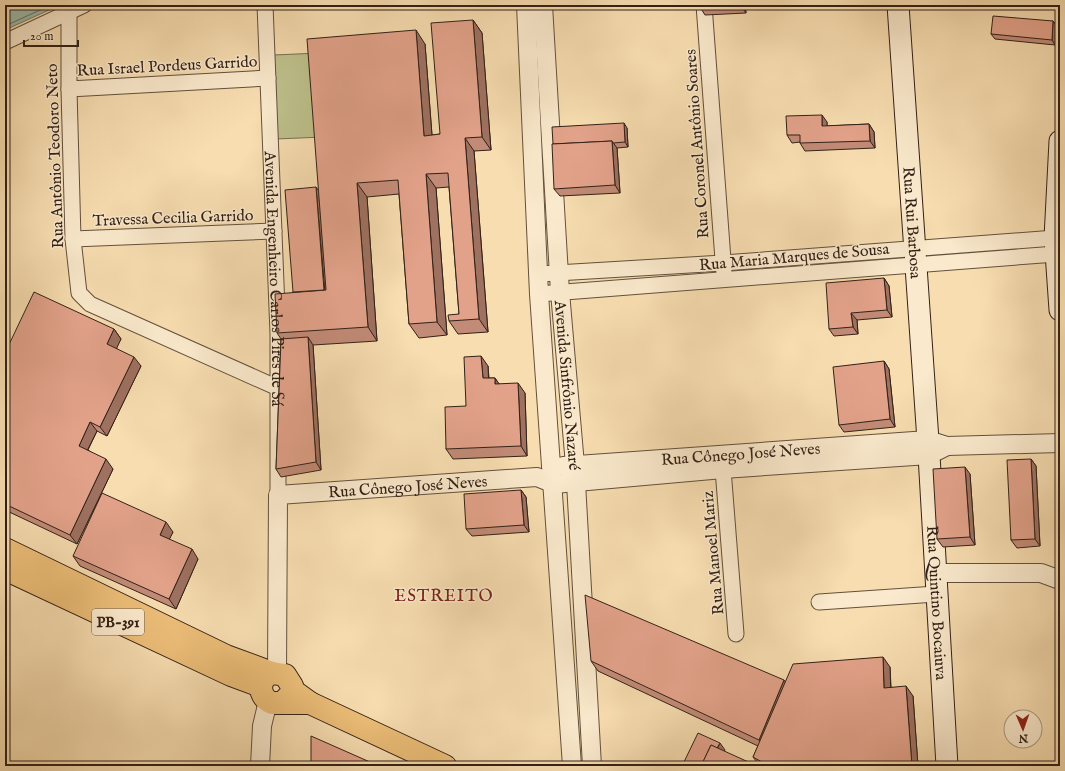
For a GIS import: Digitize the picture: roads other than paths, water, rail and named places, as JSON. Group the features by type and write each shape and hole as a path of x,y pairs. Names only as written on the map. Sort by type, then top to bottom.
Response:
{"main road":[{"name":"Rua Rui Barbosa","path":"898,5 915,256 935,447"},
{"path":"1060,141 1055,201 1060,310"},
{"name":"Rua Quintino Bocaiuva","path":"935,447 935,573 947,766"},
{"name":"PB-391","path":"5,549 226,656 275,687"},
{"name":"PB-391","path":"5,569 231,675 275,687 445,766"}],"street":[{"path":"5,42 84,5"},
{"name":"Avenida Engenheiro Carlos Pires de Sá","path":"260,766 262,726 275,687 278,495 278,388 274,231 265,5"},
{"name":"Avenida Sinfrônio Nazaré","path":"526,5 540,274 539,294 553,475 572,766"},
{"name":"Avenida Sinfrônio Nazaré","path":"543,5 560,292 575,474 592,766"},
{"name":"Rua Coronel Antônio Soares","path":"704,5 724,280"},
{"name":"Rua Antônio Teodoro Neto","path":"69,12 69,89 73,239 77,289 82,297 90,304 278,388"},
{"name":"Rua Israel Pordeus Garrido","path":"69,89 268,78"},
{"name":"Travessa Cecilia Garrido","path":"73,239 274,231"},
{"name":"Rua Maria Marques de Sousa","path":"540,274 723,263 915,256 1058,246"},
{"name":"Rua Maria Marques de Sousa","path":"539,294 724,280 915,256"},
{"name":"Rua Cônego José Neves","path":"575,474 797,456 935,447 1060,443"},
{"name":"Rua Cônego José Neves","path":"278,495 553,475 723,469 797,456"},
{"name":"Rua Manoel Mariz","path":"723,469 736,634"},
{"path":"935,573 1041,573 1060,580"},
{"path":"819,602 936,594"},
{"path":"567,682 588,681"}],"water":[{"path":"16,5 60,5 5,30 5,10"}],"district":[{"name":"ESTREITO","path":"444,595"}]}
